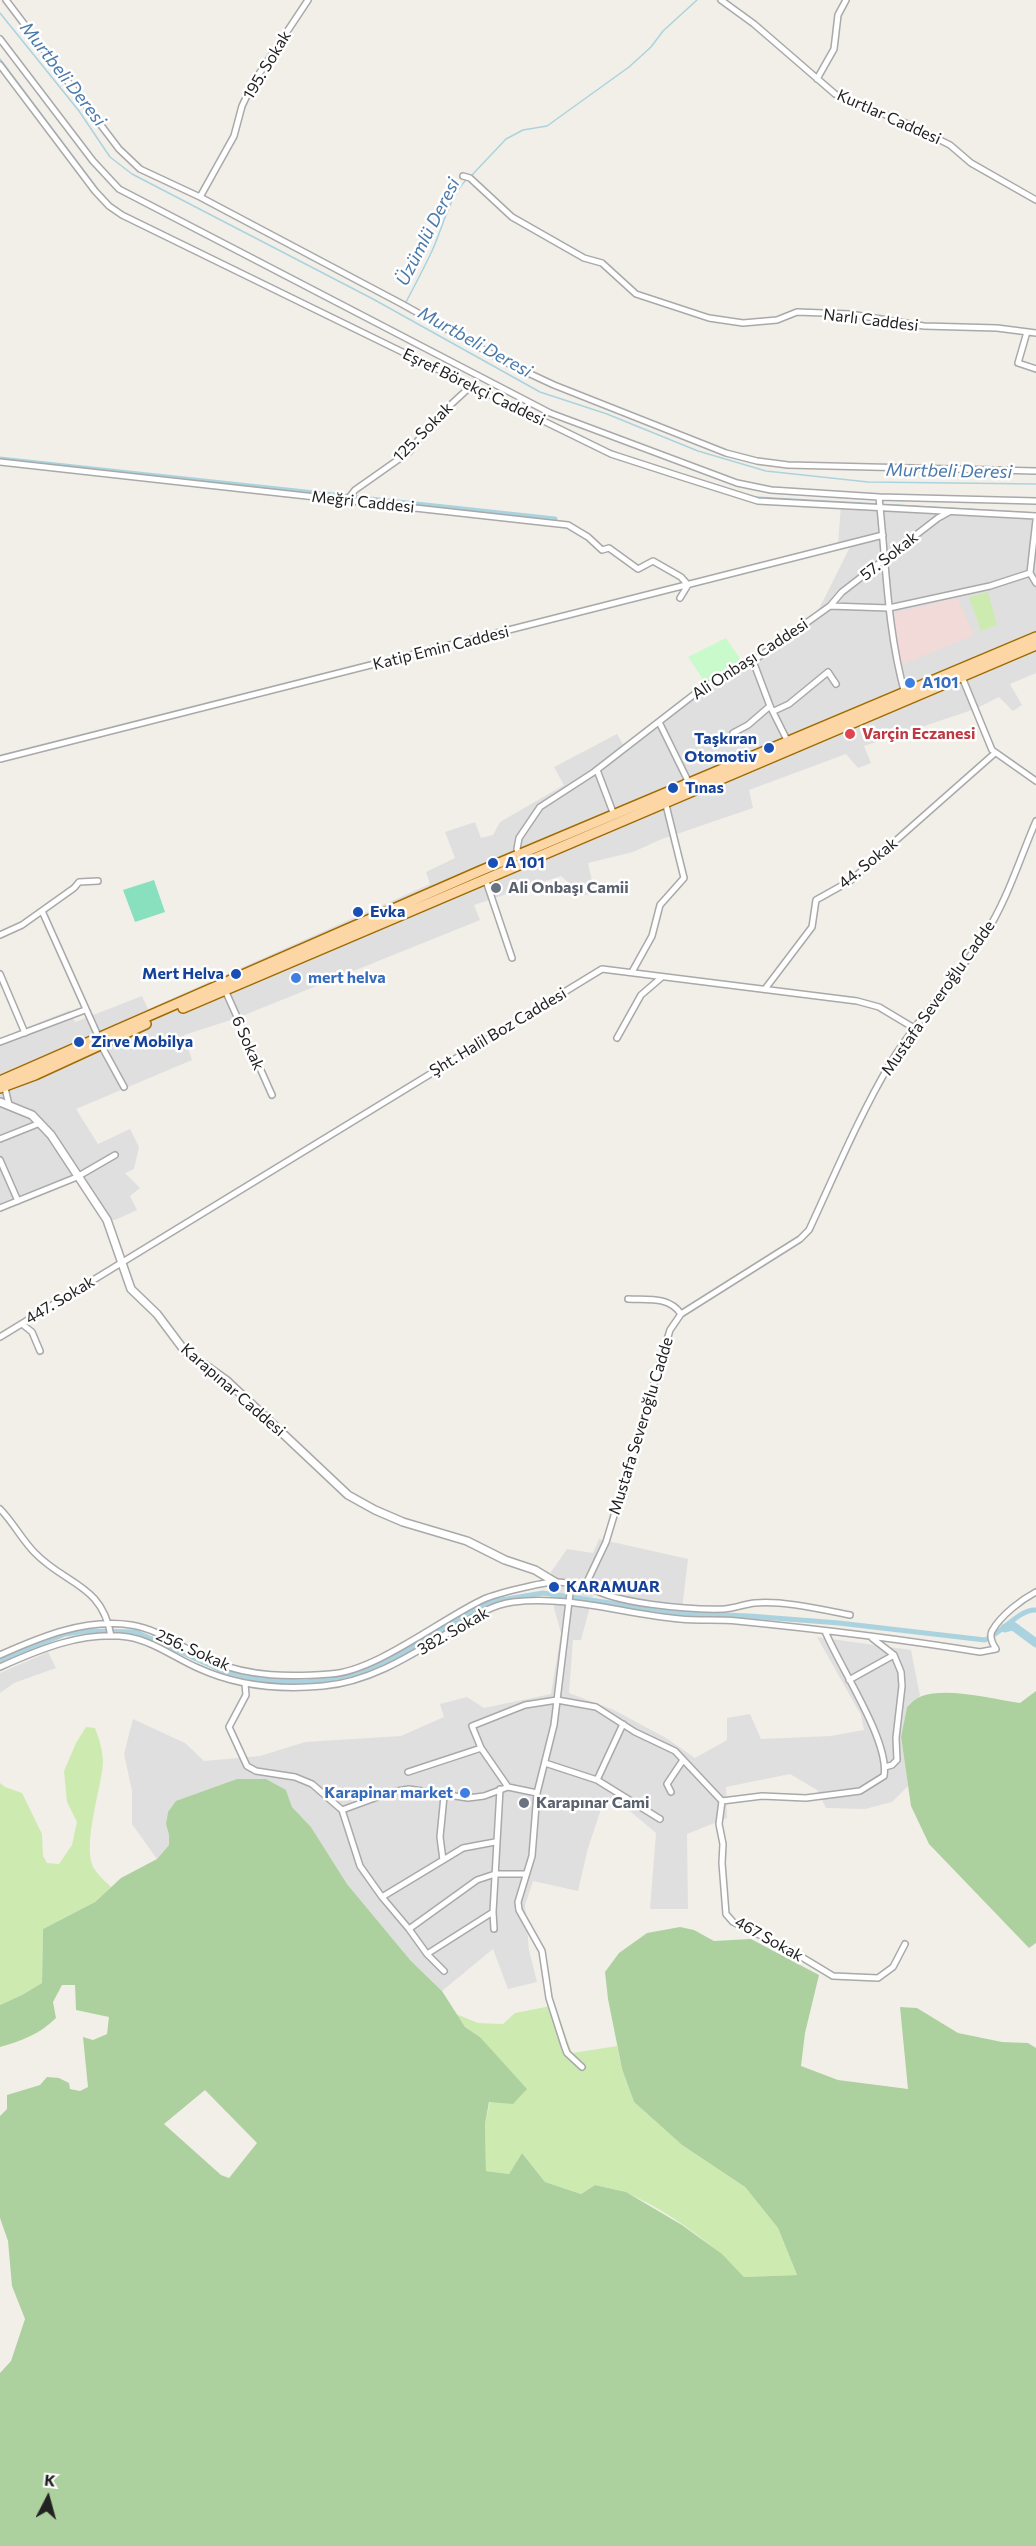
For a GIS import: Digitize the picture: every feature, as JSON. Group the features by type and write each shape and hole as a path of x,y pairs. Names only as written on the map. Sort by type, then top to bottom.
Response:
{"main road":[{"path":"100,1042 485,878 520,859 665,801 906,698 1036,637"},
{"path":"2,1084 689,783 788,742 962,678 1036,645"}],"street":[{"path":"6,0 128,159 140,169 200,197 402,304 511,365 554,385 726,453 757,461 788,465 1035,470"},
{"name":"195. Sokak","path":"200,197 234,136 242,106 253,83 308,0"},
{"name":"Kurtlar Caddesi","path":"721,0 754,24 835,94 910,125 950,145 970,163 1036,200"},
{"path":"817,80 834,49 838,15 846,0"},
{"path":"0,39 118,189 509,393 587,428 737,483 760,488 880,503 1036,501"},
{"name":"Eşref Börekçi Caddesi","path":"0,65 95,191 109,206 122,215 611,454 748,498 880,503 1036,518"},
{"name":"Narlı Caddesi","path":"466,177 512,217 584,258 602,263 636,294 709,318 743,323 777,320 797,312 839,314 924,326 997,328 1036,333"},
{"path":"1027,332 1018,363 1036,369"},
{"name":"125. Sokak","path":"347,500 355,490 409,452 433,421 471,386"},
{"name":"Meğri Caddesi","path":"0,462 568,525 588,537 603,550 609,548 638,568 653,561 681,577 688,585"},
{"path":"880,503 889,608 898,669 906,698"},
{"name":"57. Sokak","path":"830,606 842,592 938,518 951,511"},
{"path":"1036,518 1030,573 1036,583"},
{"name":"Katip Emin Caddesi","path":"0,759 883,535"},
{"path":"830,606 889,608 990,586 1030,573"},
{"path":"680,598 688,585"},
{"name":"Ali Onbaşı Caddesi","path":"520,859 517,849 519,838 540,807 597,770 705,686 753,661 830,606"},
{"path":"753,661 788,742"},
{"path":"733,733 772,709 789,704 828,672 836,684"},
{"path":"962,678 995,753 1036,781"},
{"path":"659,722 689,783"},
{"name":"44. Sokak","path":"765,989 812,927 816,900 850,881 995,753"},
{"path":"597,770 614,815"},
{"path":"632,972 652,936 660,905 684,878 665,801"},
{"name":"Mustafa Severoğlu Cadde","path":"586,1584 606,1542 656,1370 670,1330 681,1314 800,1239 809,1230 859,1120 893,1060 914,1028 948,988 986,933 1005,899 1036,821"},
{"path":"485,878 512,958"},
{"path":"0,935 22,925 80,882 98,881"},
{"path":"42,911 85,1010 124,1087"},
{"name":"Şht. Halil Boz Caddesi","path":"121,1264 602,969 856,1000 879,1007 914,1028"},
{"path":"0,974 26,1033"},
{"path":"617,1038 641,995 662,977"},
{"name":"6 Sokak","path":"225,990 272,1095"},
{"path":"0,1042 85,1010"},
{"path":"2,1084 9,1106"},
{"name":"Karapınar Caddesi","path":"0,1102 32,1115 51,1135 107,1220 131,1289 157,1314 184,1350 232,1386 348,1495 403,1522 466,1541 505,1560 535,1570 555,1582"},
{"path":"0,1139 40,1123"},
{"path":"0,1208 77,1177 115,1155"},
{"path":"0,1160 18,1201"},
{"name":"447. Sokak","path":"0,1337 121,1264"},
{"path":"628,1299 665,1301 674,1304 681,1314"},
{"path":"22,1324 32,1332 40,1351"},
{"path":"0,1509 34,1553 48,1565 79,1584 98,1602 109,1625 111,1636"},
{"name":"256. Sokak","path":"0,1655 36,1638 58,1631 109,1625 134,1625 213,1662 242,1671 278,1676 333,1674 357,1668 487,1598 555,1582 571,1588 586,1584"},
{"path":"586,1584 594,1592 613,1597 681,1608 724,1609 745,1606 754,1602 805,1606 850,1615"},
{"path":"571,1588 554,1725 537,1793 532,1856 518,1902 519,1911 542,1951 549,1998 567,2053 582,2067"},
{"name":"382. Sokak","path":"0,1667 61,1642 111,1636 130,1637 150,1643 198,1668 244,1684 323,1686 374,1674 410,1656 487,1609 512,1602 569,1602 680,1619 726,1620 980,1652 996,1649 991,1641 991,1633 1012,1609 1036,1592"},
{"path":"508,1787 481,1748 472,1726 525,1705 557,1700 596,1707 675,1751 722,1801 762,1796 806,1798 860,1791 884,1776 885,1767 868,1716 825,1631"},
{"path":"872,1638 894,1655 902,1672 896,1738 897,1760 885,1767"},
{"path":"849,1680 894,1655"},
{"path":"244,1684 246,1695 229,1727 247,1767 256,1771 295,1777 312,1784 342,1810 360,1866 427,1954 444,1971"},
{"path":"597,1780 623,1724"},
{"path":"408,1772 481,1748"},
{"path":"671,1792 667,1784 683,1760"},
{"path":"544,1763 597,1780 660,1819"},
{"path":"342,1810 392,1792 409,1789 444,1796 475,1798 508,1787 537,1793"},
{"path":"494,1929 495,1842 500,1789"},
{"path":"443,1860 440,1837 444,1796"},
{"name":"467 Sokak","path":"722,1801 719,1824 723,1844 722,1863 726,1914 733,1922 790,1950 833,1976 878,1978 893,1966 905,1944"},
{"path":"382,1897 463,1848 495,1842"},
{"path":"409,1929 471,1883 495,1874 525,1874"},
{"path":"427,1954 493,1912"}],"shaded area":[{"path":"841,504 951,511 1036,520 1036,673 1010,684 1022,705 1013,711 999,697 975,709 864,746 871,763 858,768 846,754 749,790 753,808 662,839 633,852 588,863 595,894 583,895 561,876 474,905 480,920 237,1018 184,1035 192,1060 76,1109 98,1144 130,1129 139,1147 134,1169 125,1173 140,1188 130,1196 137,1210 115,1220 107,1220 77,1177 0,1208 0,1038 70,1010 75,1022 142,996 148,1009 430,884 426,872 455,858 445,832 475,822 481,838 493,835 500,822 564,785 554,767 617,734 624,746 705,686 753,661 815,617 852,543 838,546"},
{"path":"957,598 974,635 901,665 894,613"},
{"path":"599,1539 688,1559 682,1609 593,1595 581,1640 573,1640 569,1693 614,1710 666,1738 695,1758 727,1740 727,1718 750,1714 761,1739 831,1736 864,1730 861,1715 817,1637 911,1650 920,1696 907,1707 901,1737 908,1786 892,1802 865,1809 826,1808 817,1790 790,1774 726,1787 727,1818 687,1834 688,1909 650,1909 656,1833 631,1812 603,1803 588,1848 578,1891 533,1881 525,1905 529,1950 537,1982 508,1989 493,1949 442,1991 411,1961 347,1884 311,1827 292,1807 286,1790 168,1812 166,1824 169,1845 157,1859 132,1824 132,1791 124,1754 133,1719 185,1743 204,1761 260,1756 305,1742 401,1736 444,1717 440,1704 467,1697 484,1708 551,1694 561,1633 554,1608 551,1572 567,1549 593,1553"},
{"path":"48,1652 56,1668 14,1683 0,1693 0,1673"}],"green space":[{"path":"988,592 997,625 981,631 969,597"},
{"path":"726,638 743,663 704,681 688,657"},
{"path":"154,880 165,912 135,922 123,890"},
{"path":"1036,1691 1036,1943 1029,1948 929,1844 911,1806 901,1737 907,1707 922,1696 957,1693 1020,1703"},
{"path":"86,1727 95,1728 103,1760 91,1832 91,1860 95,1870 111,1887 95,1902 43,1929 42,1983 0,2005 0,1783 22,1793 42,1834 43,1856 47,1863 59,1864 72,1845 77,1822 67,1802 64,1771"},
{"path":"237,1779 266,1779 286,1790 292,1807 311,1827 347,1884 411,1961 442,1991 465,2027 480,2037 527,2089 513,2104 489,2102 485,2124 486,2171 509,2174 522,2153 545,2182 581,2194 595,2185 626,2192 682,2225 722,2254 744,2277 797,2275 778,2228 745,2187 682,2145 634,2102 622,2069 605,1972 619,1953 647,1933 680,1927 694,1930 714,1941 751,1939 819,1975 805,2033 801,2066 838,2080 908,2089 900,2007 917,2008 958,2033 1002,2042 1028,2043 1036,2048 1036,2546 0,2546 0,2373 11,2361 25,2319 12,2286 8,2241 0,2218 0,2116 7,2109 7,2095 40,2085 47,2077 59,2078 69,2083 70,2089 80,2091 88,2087 83,2037 93,2040 107,2034 109,2017 76,2010 75,1985 62,1985 53,2002 56,2018 30,2036 0,2047 0,2005 42,1983 43,1929 95,1902 121,1878 157,1859 169,1845 166,1824 168,1812 176,1801","holes":["205,2090 257,2143 229,2178 221,2175 164,2124"]},
{"path":"551,2006 557,2011 572,2053 617,2046 622,2069 634,2102 682,2145 745,2187 778,2228 797,2275 744,2277 705,2241 643,2200 627,2193 595,2185 581,2194 545,2182 522,2153 509,2174 486,2171 485,2124 499,2060 480,2037 465,2027 456,2014 478,2023 503,2024 515,2013"}],"waterway":[{"name":"Üzümlü Deresi","path":"472,175 506,139 523,130 547,126 629,67 697,0"},
{"name":"Murtbeli Deresi","path":"0,13 79,111 110,157 132,174 373,299 540,392 607,414 698,451 766,471 868,482 1036,484"},
{"path":"0,59 102,195"},
{"name":"Üzümlü Deresi","path":"406,302 432,251 451,203 461,185 468,178"},
{"path":"108,201 120,211 527,410"},
{"path":"610,450 619,454"},
{"path":"0,459 555,519"},
{"path":"755,497 1036,513"},
{"path":"0,1660 65,1634 87,1631 136,1632 223,1671 260,1680 305,1682 345,1678 387,1662 489,1602 543,1593 678,1613 839,1623 985,1640 1023,1613 1036,1610"},
{"path":"1005,1628 1013,1626 1036,1643"}],"place":[{"name":"A101","path":"910,683"},
{"name":"Varçin Eczanesi","path":"850,734"},
{"name":"Taşkıran Otomotiv","path":"769,748"},
{"name":"Tınas","path":"673,788"},
{"name":"A 101","path":"493,863"},
{"name":"Ali Onbaşı Camii","path":"496,888"},
{"name":"Evka","path":"358,912"},
{"name":"Mert Helva","path":"236,974"},
{"name":"mert helva","path":"296,978"},
{"name":"Zirve Mobilya","path":"79,1042"},
{"name":"KARAMUAR","path":"554,1587"},
{"name":"Karapinar market","path":"465,1793"},
{"name":"Karapınar Cami","path":"524,1803"}]}
